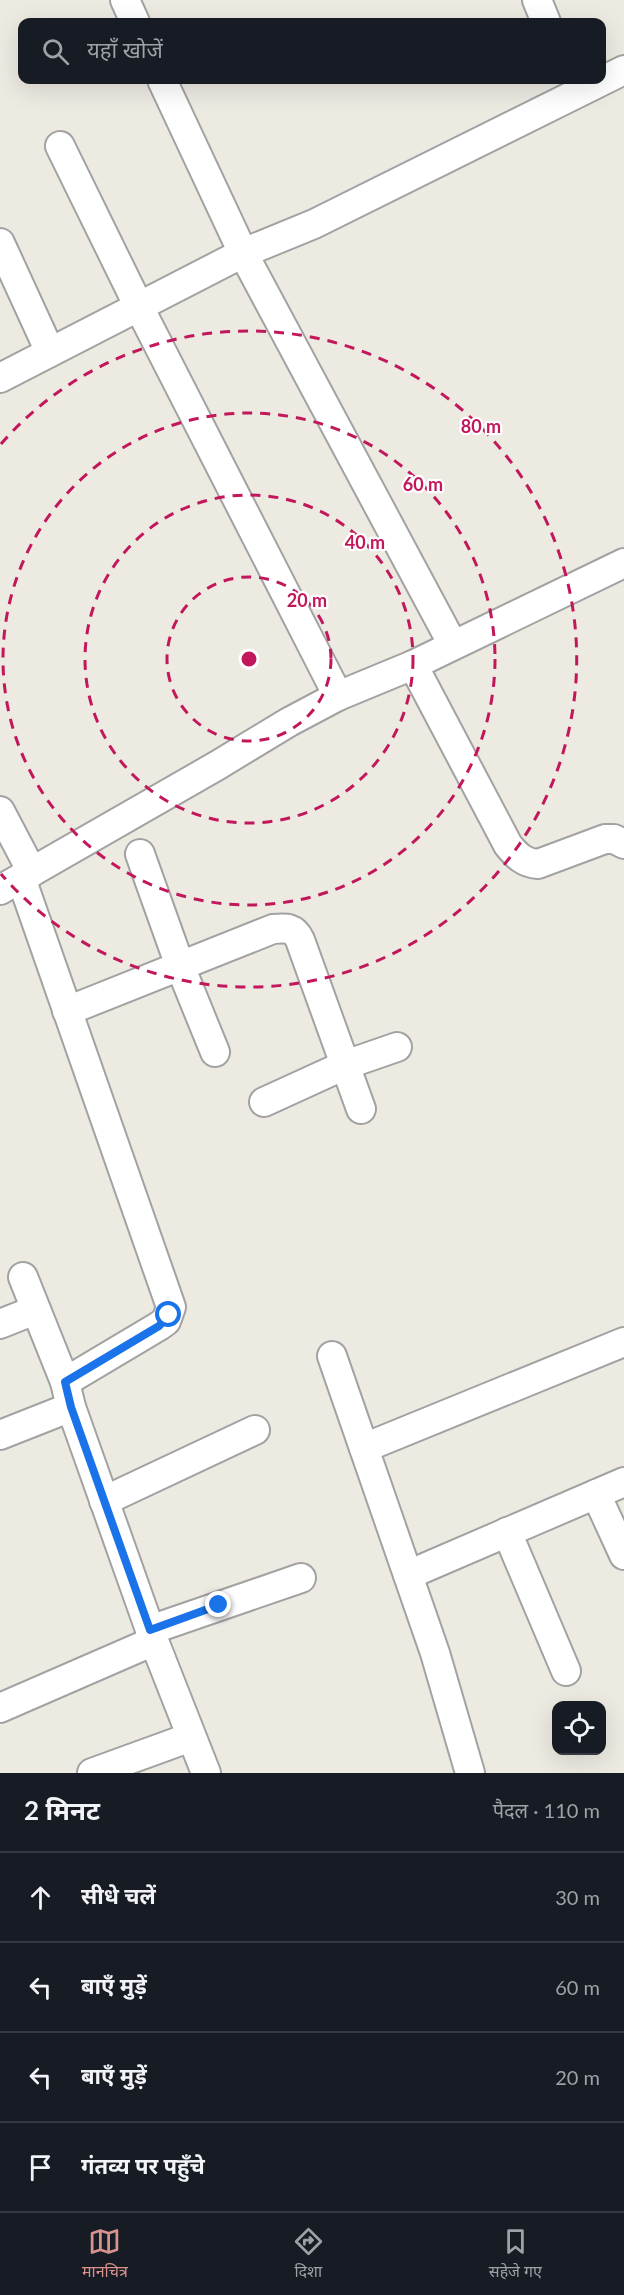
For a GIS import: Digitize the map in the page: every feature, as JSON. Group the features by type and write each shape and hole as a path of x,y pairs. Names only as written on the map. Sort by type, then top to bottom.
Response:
{"street":[{"path":"125,0 133,18"},
{"path":"537,0 544,18"},
{"path":"606,76 624,70"},
{"path":"164,84 243,253 453,645"},
{"path":"0,378 243,253 314,224 574,86"},
{"path":"60,146 139,307 338,696"},
{"path":"0,243 50,352"},
{"path":"18,880 243,751 289,722 338,696 412,665 624,563"},
{"path":"412,665 508,845 520,858 528,863 538,864 605,838 624,844"},
{"path":"0,811 18,880 67,1011 171,1307 166,1321 68,1394 0,1436"},
{"path":"140,854 180,966 215,1052"},
{"path":"67,1011 273,929 291,929 296,932 300,940 361,1108"},
{"path":"264,1102 345,1065 397,1047"},
{"path":"23,1277 68,1394 152,1635 206,1773"},
{"path":"0,1324 35,1310"},
{"path":"364,1448 624,1342"},
{"path":"332,1356 435,1653 470,1773"},
{"path":"104,1501 255,1430"},
{"path":"408,1575 624,1482"},
{"path":"596,1494 624,1555"},
{"path":"507,1532 566,1671"},
{"path":"0,1708 152,1635 301,1578"},
{"path":"92,1773 191,1737"}],"route":[{"path":"169,1315 166,1321 159,1326 65,1382 71,1407 150,1630 219,1605"}]}
